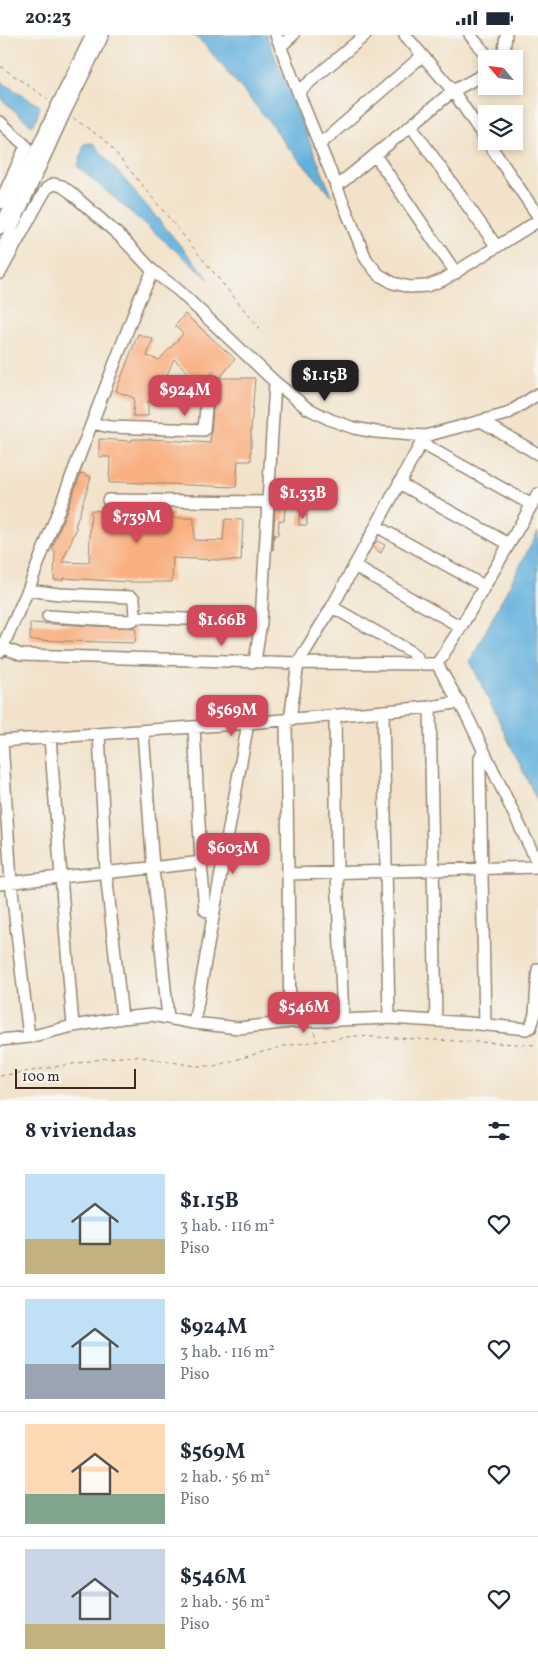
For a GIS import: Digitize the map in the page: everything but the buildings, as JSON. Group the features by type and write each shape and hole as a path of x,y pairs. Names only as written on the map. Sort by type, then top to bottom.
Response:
{"street":[{"path":"0,254 92,35"},
{"path":"0,228 61,109 103,35"},
{"path":"293,35 279,41 366,259 378,274 401,285 418,287 435,284 456,273 538,221"},
{"path":"298,92 365,35"},
{"path":"405,35 454,91 478,127"},
{"path":"470,35 482,50"},
{"path":"504,50 506,35"},
{"path":"319,145 422,55"},
{"path":"336,187 454,91 478,78"},
{"path":"0,122 26,146 0,203"},
{"path":"411,126 497,247"},
{"path":"493,150 538,216"},
{"path":"375,155 456,273"},
{"path":"0,273 42,196 54,184 62,186 123,239 153,271 178,290 275,382 307,407 354,428 423,439 532,505"},
{"path":"153,271 136,309 28,590 1,648 21,655 298,663 437,663"},
{"path":"255,661 261,622 275,382"},
{"path":"290,1021 288,720 298,663 332,607 423,439 507,414 538,393"},
{"path":"92,423 110,427 204,430 208,396"},
{"path":"481,421 538,453"},
{"path":"399,483 509,544"},
{"path":"437,663 461,627 538,494"},
{"path":"108,500 268,502"},
{"path":"376,526 484,587"},
{"path":"354,566 461,627"},
{"path":"28,590 69,595 131,597 134,599 136,606 135,617"},
{"path":"68,617 69,595"},
{"path":"332,607 410,651 417,657 416,663"},
{"path":"48,615 127,621 133,620 135,617 261,622"},
{"path":"288,874 538,866 460,702 437,663"},
{"path":"29,1037 6,883 1,741 288,720 430,707 460,702"},
{"path":"430,707 436,1021"},
{"path":"383,711 389,1018"},
{"path":"336,715 337,872 343,1020"},
{"path":"194,1023 248,723"},
{"path":"194,727 205,910 213,914"},
{"path":"143,731 153,868 168,1018"},
{"path":"99,734 106,872 122,1018"},
{"path":"50,738 73,1026"},
{"path":"483,751 480,758 485,1025"},
{"path":"6,883 201,862"},
{"path":"0,1041 29,1037 73,1026 152,1015 194,1023 239,1027 290,1021 389,1018 520,1029 531,1027 535,1014 538,969"}],"path":[{"path":"0,67 106,141 259,328"},
{"path":"0,1076 108,1058 135,1057 196,1066 214,1066 284,1046 354,1036 538,1045"}],"water":[{"path":"193,35 266,35 332,196 285,144 271,124 203,43"},
{"path":"0,81 40,106 32,126 0,98"},
{"path":"93,143 209,279 78,167 84,144"},
{"path":"538,531 538,802 470,661"}]}
